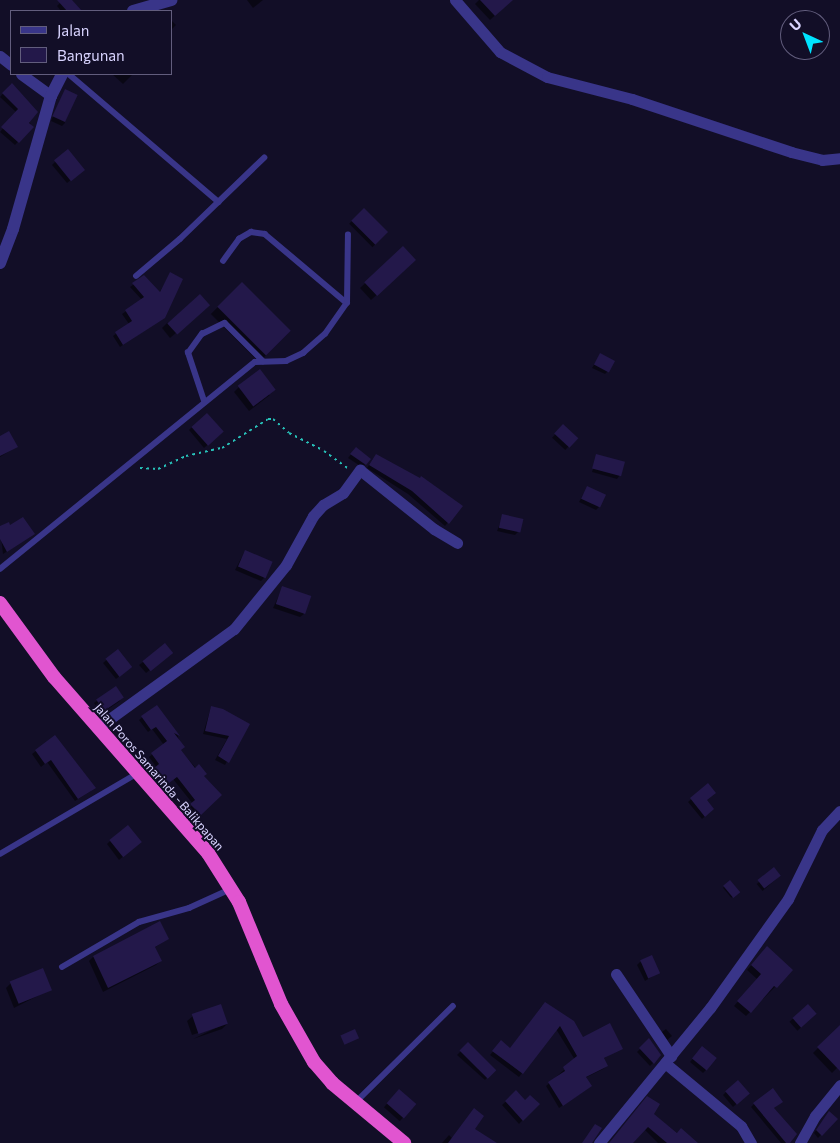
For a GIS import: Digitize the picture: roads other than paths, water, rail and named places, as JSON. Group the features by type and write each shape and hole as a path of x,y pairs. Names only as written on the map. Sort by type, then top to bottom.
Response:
{"highway":[{"name":"Jalan Poros Samarinda - Balikpapan","path":"0,603 54,677 96,728 208,853 239,902 281,1004 304,1047 332,1083 404,1143"}],"street":[{"path":"136,10 171,0"},
{"path":"455,0 500,52 547,77 632,99 791,152 822,160 840,158"},
{"path":"0,56 10,64"},
{"path":"22,75 51,96"},
{"path":"0,263 13,229 51,96 62,75"},
{"path":"96,728 234,629 282,571 313,516 323,505 343,493 360,470 434,529 457,543"},
{"path":"599,1143 706,1013 788,899 822,830 840,811"},
{"path":"616,974 668,1060 741,1126 752,1143"},
{"path":"800,1143 815,1116 840,1085"}],"lane":[{"path":"70,75 219,202"},
{"path":"136,276 219,202 264,158"},
{"path":"223,261 238,239 251,232 265,234 347,302"},
{"path":"0,568 204,401 255,362 286,361 303,352 326,334 347,302 348,235"},
{"path":"204,401 188,353 202,334 225,323 263,361"},
{"path":"0,854 138,773"},
{"path":"62,966 139,922 189,908 231,889"},
{"path":"355,1104 453,1006"}]}
